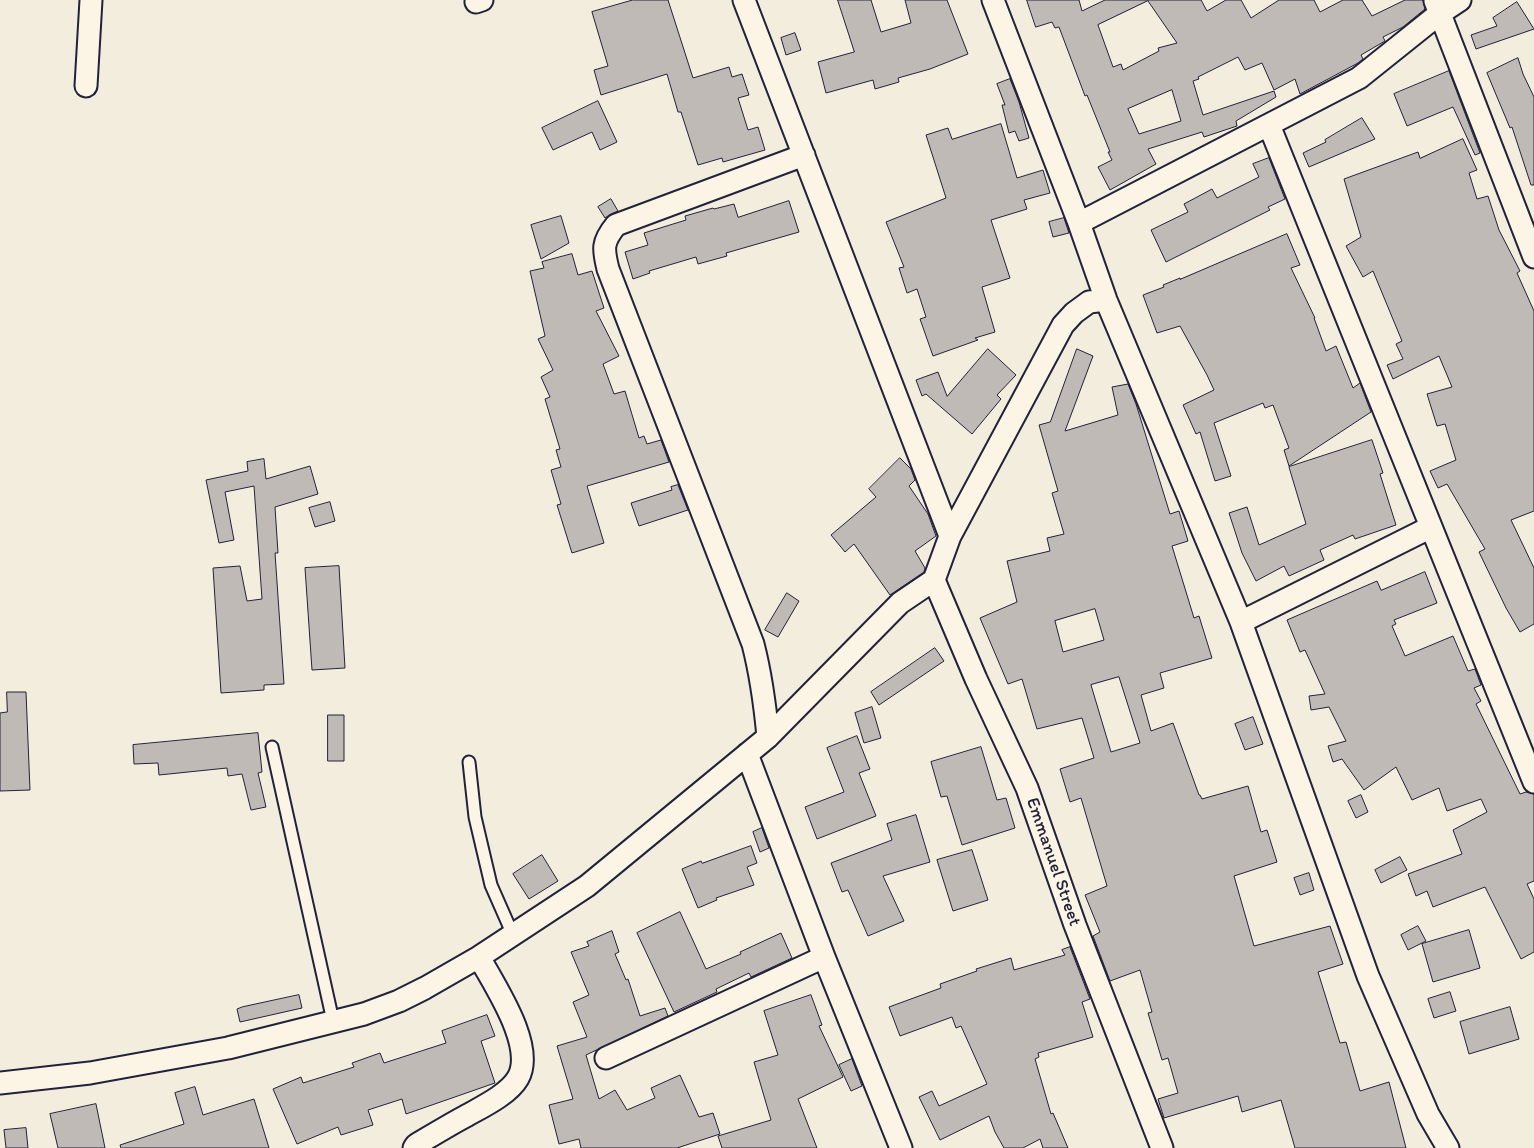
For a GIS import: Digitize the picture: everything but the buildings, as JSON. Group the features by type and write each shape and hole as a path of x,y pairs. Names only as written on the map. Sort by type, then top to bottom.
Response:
{"street":[{"path":"86,86 91,0"},
{"path":"744,0 950,536"},
{"path":"993,0 1080,223 1106,300 1240,622 1368,976 1428,1114 1448,1148"},
{"path":"1080,223 1359,78 1437,7 1460,0"},
{"path":"1437,7 1534,257"},
{"path":"1269,125 1534,782"},
{"path":"768,737 760,671 753,644 608,269 604,251 607,236 616,225 804,155"},
{"path":"0,1082 90,1073 219,1049 364,1014 399,1001 425,988 479,957 587,886 768,737 900,603 934,580 950,536 1063,326 1074,313 1089,302 1106,300"},
{"path":"1240,622 1431,527"},
{"name":"Emmanuel Street","path":"934,580 976,678 1027,788 1075,925 1162,1148"},
{"path":"747,754 824,957 901,1148"},
{"path":"414,1148 416,1145 502,1095 518,1078 523,1060 520,1039 512,1018 479,957"},
{"path":"606,1058 824,957"}],"lane":[{"path":"272,747 333,1021"},
{"path":"469,762 475,817 491,884 512,935"}]}
